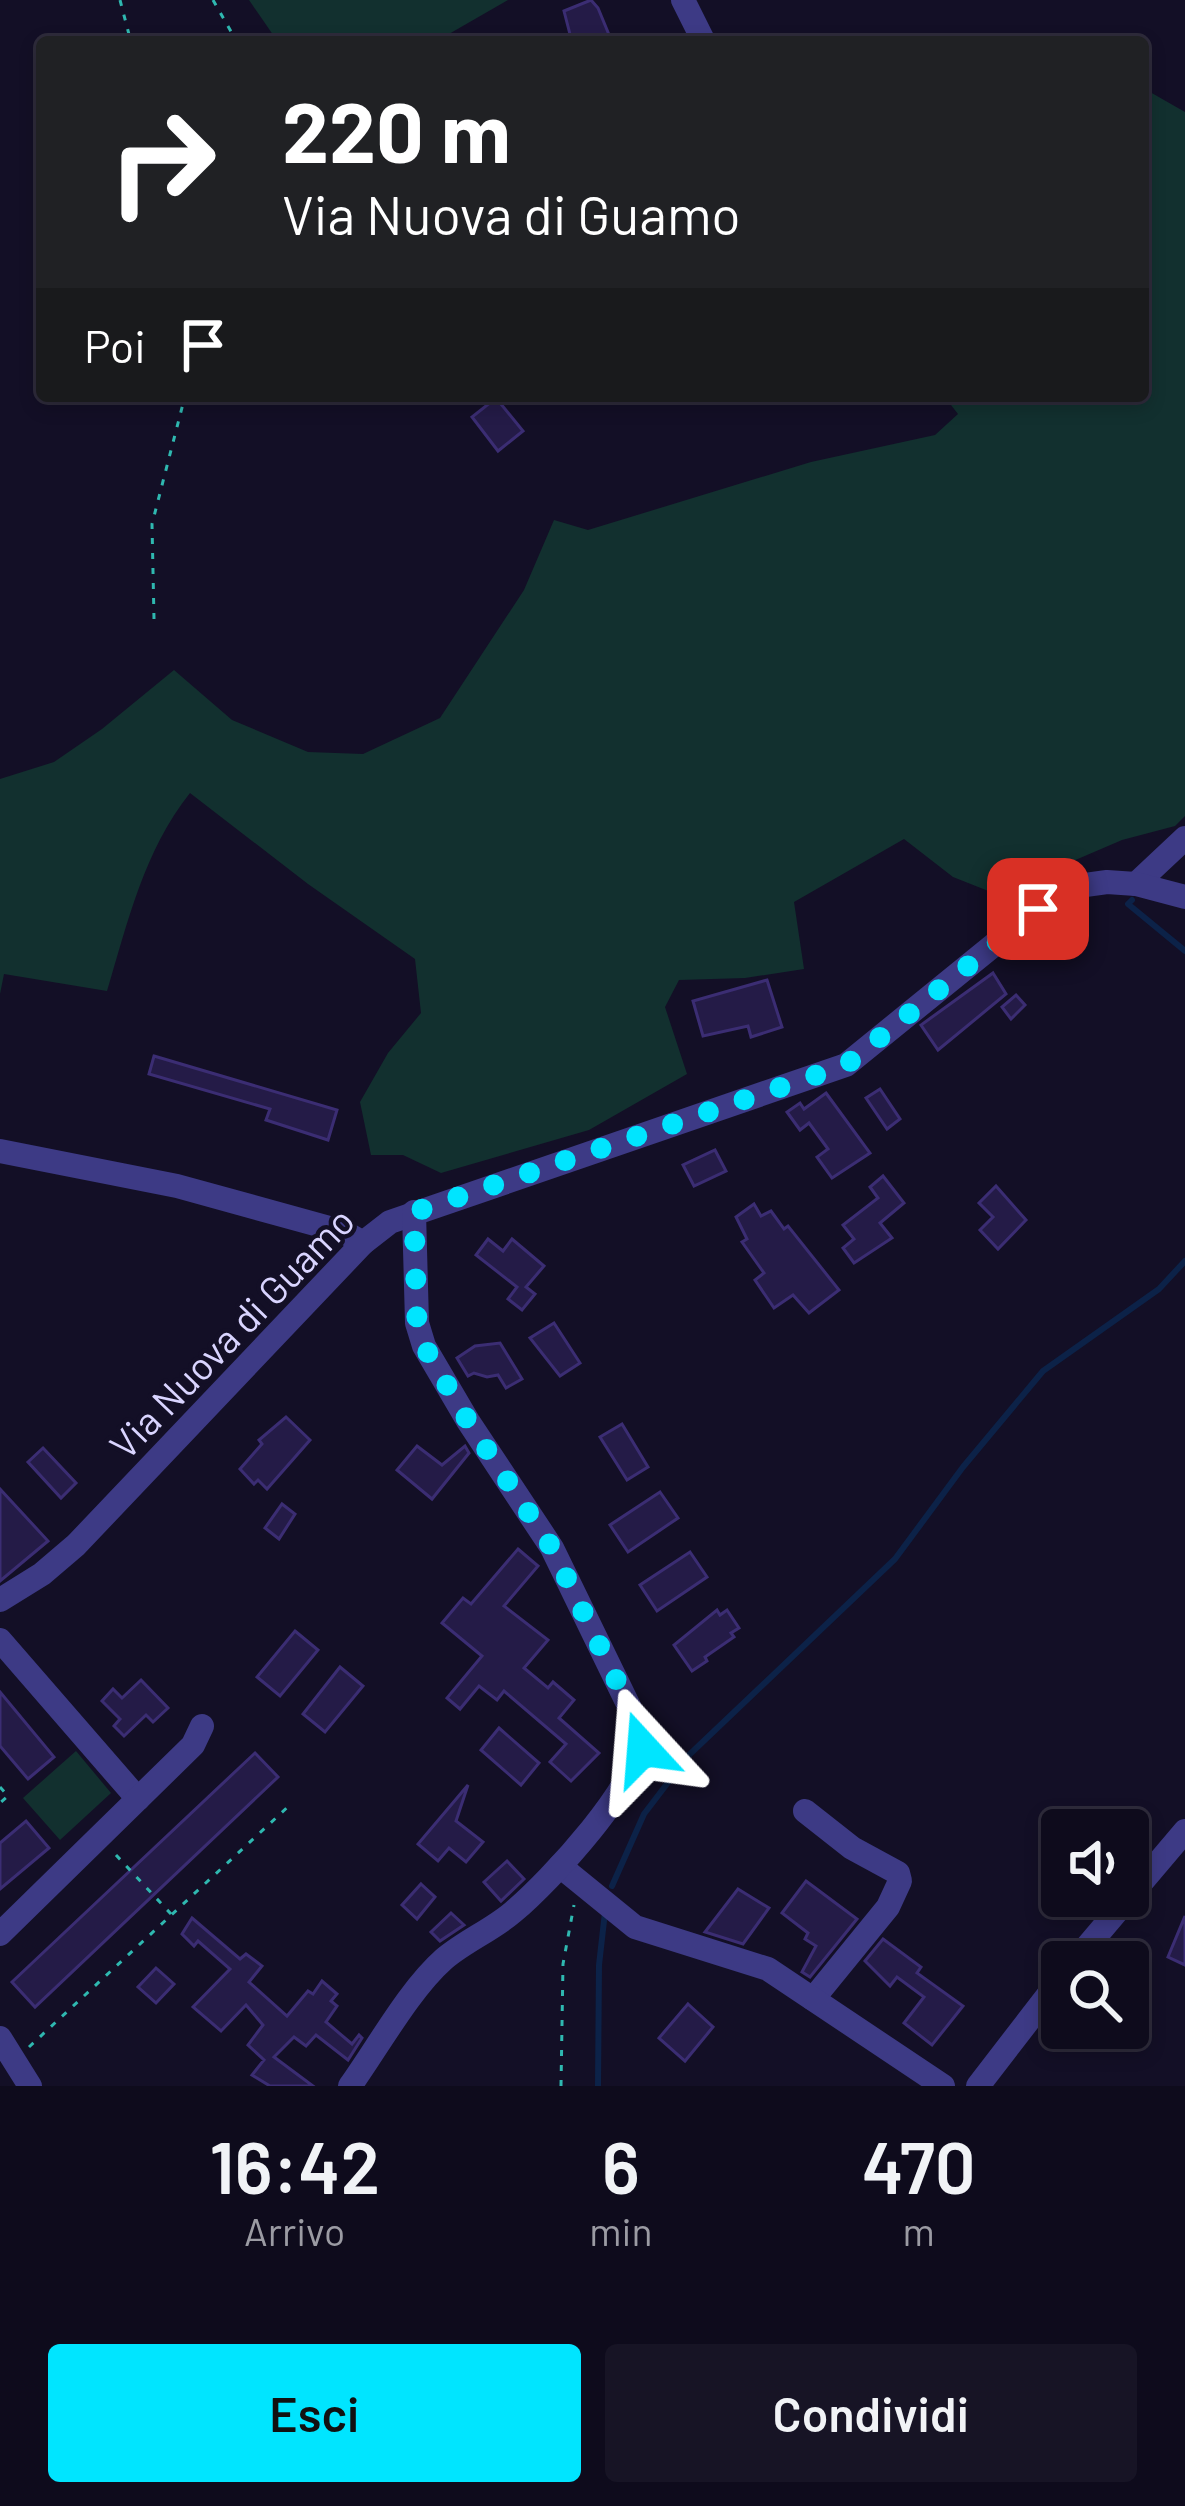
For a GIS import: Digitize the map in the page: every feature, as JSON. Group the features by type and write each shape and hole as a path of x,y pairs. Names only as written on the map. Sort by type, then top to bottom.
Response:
{"street":[{"path":"683,0 701,36"},
{"path":"1136,884 1185,838"},
{"name":"Via Nuova di Guamo","path":"0,1600 76,1545 363,1243 390,1222 846,1065 1038,909 1078,886 1136,884 1185,897"},
{"path":"0,1151 178,1186 344,1232 363,1243"},
{"path":"350,2086 438,1965 570,1873 643,1749 643,1735 552,1548 424,1346 417,1323 414,1212"},
{"path":"0,1640 138,1799"},
{"path":"0,1934 194,1745 202,1726"},
{"path":"805,1810 852,1848 898,1873 900,1881 887,1907 813,1999"},
{"path":"1093,1941 1185,1831"},
{"path":"570,1873 635,1928 768,1969 943,2086"},
{"path":"978,2086 1041,2004"},
{"path":"0,2038 16,2074"}],"path":[{"path":"120,0 129,36"},
{"path":"213,0 234,36"},
{"path":"154,619 152,524 182,402"},
{"path":"0,1787 8,1796 0,1803"},
{"path":"16,2074 172,1915 292,1803"},
{"path":"99,1837 172,1915"},
{"path":"561,2086 570,1873"}],"green space":[{"path":"249,0 508,0 445,36 274,36"},
{"path":"1149,91 1185,112 1185,816 1175,826 1122,840 996,894 953,877 904,839 794,902 804,969 745,978 679,980 665,1007 687,1074 589,1130 441,1173 403,1155 371,1155 360,1102 388,1053 421,1013 415,959 190,793 149,863 107,991 4,974 0,994 0,779 54,762 174,670 232,720 308,752 363,754 440,718 524,590 554,520 588,530 811,462 935,435 958,414 949,402 1149,402"},
{"path":"76,1751 111,1793 60,1840 23,1798"}],"building":[{"path":"591,0 610,36 570,36 564,11"},
{"path":"491,402 499,402 523,431 498,451 472,417"},
{"path":"993,973 1006,994 938,1050 921,1025"},
{"path":"767,980 782,1027 751,1037 748,1026 703,1036 693,1001"},
{"path":"1016,995 1025,1005 1011,1019 1002,1007"},
{"path":"154,1056 337,1110 328,1140 266,1120 270,1109 149,1074"},
{"path":"880,1089 900,1119 887,1129 866,1098"},
{"path":"826,1093 870,1153 832,1178 817,1157 828,1149 809,1123 800,1130 787,1112 800,1103 804,1109"},
{"path":"715,1150 726,1171 694,1186 683,1165"},
{"path":"883,1176 904,1203 880,1223 892,1238 854,1263 843,1248 854,1239 843,1225 878,1198 870,1187"},
{"path":"996,1186 1026,1220 998,1249 980,1230 993,1217 979,1203"},
{"path":"754,1204 761,1216 771,1211 784,1229 788,1226 839,1290 809,1313 793,1295 774,1308 755,1280 764,1273 742,1242 747,1239 736,1217"},
{"path":"488,1239 503,1251 512,1239 544,1266 526,1287 535,1294 522,1310 508,1299 517,1287 476,1255"},
{"path":"554,1323 580,1363 560,1376 530,1338"},
{"path":"500,1343 522,1379 506,1388 498,1375 468,1376 457,1358 475,1346"},
{"path":"286,1417 310,1440 267,1489 258,1480 254,1484 240,1469 262,1444 259,1440"},
{"path":"622,1424 648,1467 627,1480 600,1437"},
{"path":"417,1446 442,1465 465,1446 469,1453 432,1499 397,1470"},
{"path":"43,1448 76,1483 61,1498 28,1462"},
{"path":"0,1489 48,1541 0,1581"},
{"path":"660,1492 678,1518 628,1552 610,1525"},
{"path":"282,1504 295,1514 279,1539 265,1528"},
{"path":"518,1549 538,1566 504,1606 548,1640 524,1668 548,1688 553,1682 574,1700 559,1718 599,1753 571,1781 550,1762 566,1744 504,1691 497,1700 479,1686 460,1709 447,1698 482,1656 442,1623 463,1598 471,1604"},
{"path":"690,1552 707,1577 657,1611 640,1585"},
{"path":"717,1610 720,1615 727,1610 739,1628 692,1671 674,1645"},
{"path":"295,1631 318,1650 280,1696 257,1677"},
{"path":"340,1667 363,1686 325,1732 303,1714"},
{"path":"141,1680 168,1708 153,1722 146,1715 124,1736 114,1726 120,1719 102,1701 113,1689 122,1698"},
{"path":"0,1692 54,1757 28,1779 0,1746"},
{"path":"499,1728 539,1763 521,1785 481,1750"},
{"path":"255,1753 278,1777 35,2007 12,1982"},
{"path":"468,1785 456,1821 483,1842 466,1862 449,1848 438,1861 418,1844"},
{"path":"26,1821 49,1848 0,1889 0,1843"},
{"path":"507,1861 524,1879 501,1901 484,1882"},
{"path":"806,1881 857,1919 810,1977 802,1972 816,1946 805,1939 808,1933 782,1913"},
{"path":"421,1884 435,1897 417,1919 402,1905"},
{"path":"738,1889 769,1908 743,1944 705,1932"},
{"path":"451,1913 464,1925 440,1941 431,1932"},
{"path":"1185,1916 1185,1965 1168,1957"},
{"path":"192,1918 240,1959 246,1954 262,1966 249,1982 287,2016 322,1981 337,1994 331,2001 337,2006 326,2022 352,2044 359,2035 362,2038 348,2060 316,2035 306,2046 294,2037 274,2057 313,2086 270,2086 252,2075 264,2060 248,2045 263,2025 246,2005 221,2031 193,2007 230,1969 198,1941 194,1946 182,1934"},
{"path":"883,1939 921,1967 917,1973 963,2006 932,2045 904,2023 924,1997 897,1977 890,1986 865,1961"},
{"path":"156,1968 174,1984 156,2003 138,1987"},
{"path":"688,2004 713,2027 685,2061 659,2038"}],"waterway":[{"path":"1132,900 1128,904 1185,951"},
{"path":"612,1886 644,1814 689,1755 895,1559 1043,1371 1159,1289 1185,1261"},
{"path":"598,2086 599,1965 605,1912"}],"route":[{"path":"643,1749 643,1735 552,1548 424,1346 417,1323 414,1212 846,1065 1038,909"}]}
